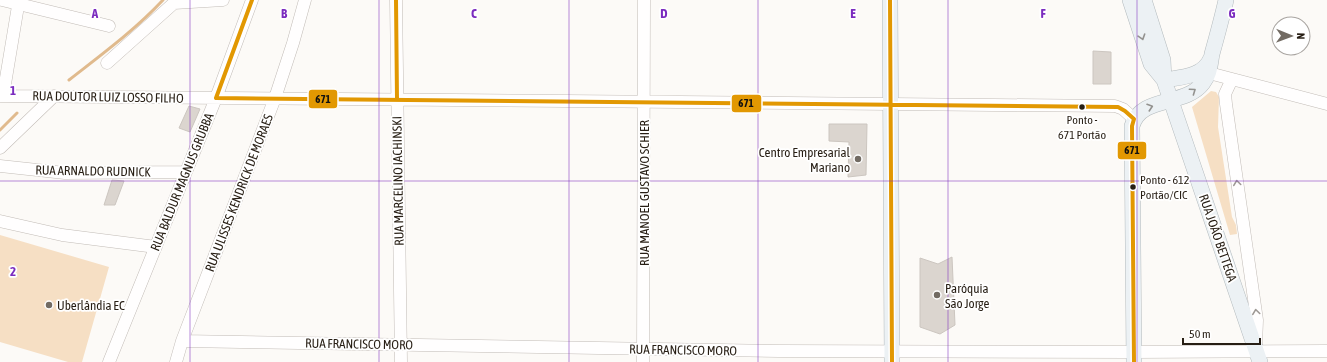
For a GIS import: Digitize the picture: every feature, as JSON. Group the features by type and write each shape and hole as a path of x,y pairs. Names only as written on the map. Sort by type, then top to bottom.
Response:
{"main road":[{"path":"890,0 892,357"},
{"name":"RUA JOÃO BETTEGA","path":"1130,0 1151,64 1164,80"},
{"name":"RUA JOÃO BETTEGA","path":"1144,0 1163,60 1164,80 1258,356"},
{"path":"1134,357 1132,126 1134,119 1144,108 1187,96 1202,85 1209,73 1226,0"},
{"path":"1164,80 1198,72 1207,66 1212,57"}],"street":[{"path":"2,0 18,2 109,26"},
{"path":"107,63 174,3 223,0"},
{"name":"RUA BALDUR MAGNUS GRUBBA","path":"109,362 216,98 252,0"},
{"name":"RUA ULISSES KENDRICK DE MORAES","path":"176,362 182,341 275,98 305,0"},
{"name":"RUA MARCELINO IACHINSKI","path":"396,0 401,362"},
{"name":"RUA MANOEL GUSTAVO SCHIER","path":"643,362 644,0"},
{"path":"1,96 18,2"},
{"path":"1209,73 1327,104"},
{"name":"RUA JOÃO BETTEGA","path":"1232,79 1225,94 1257,320 1258,356"},
{"name":"RUA DOUTOR LUIZ LOSSO FILHO","path":"1,96 1115,106 1123,109 1134,119"},
{"path":"0,148 54,96"},
{"name":"RUA ARNALDO RUDNICK","path":"0,166 65,173 186,172"},
{"path":"0,221 69,236 156,247"},
{"name":"RUA FRANCISCO MORO","path":"182,341 643,349 892,357 1258,356 1327,351"}],"shaded area":[{"path":"1211,91 1216,92 1219,97 1218,127 1232,217 1236,225 1237,234 1230,235 1192,107"},
{"name":"Uberlândia EC","path":"0,235 109,267 82,362 68,362 0,342"}],"building":[{"path":"1093,51 1111,52 1111,84 1093,84"},
{"path":"189,106 200,109 190,132 179,128"},
{"name":"Centro Empresarial Mariano","path":"829,124 867,124 866,175 848,177 849,142 829,141"},
{"path":"112,180 124,181 115,205 104,205"},
{"name":"Paróquia São Jorge","path":"952,257 955,325 940,334 920,327 920,258 938,264"}],"waterway":[{"path":"69,80 129,32 163,0"},
{"path":"0,130 17,113"}],"transit line":[{"name":"671","path":"252,0 216,98 1118,107 1134,119 1132,126 1134,362"},
{"name":"671","path":"396,0 397,99"},
{"name":"671","path":"890,0 892,362"}],"place":[{"name":"Ponto - 671 Portão","path":"1082,107"},
{"name":"Centro Empresarial Mariano","path":"858,159"},
{"name":"Ponto - 612 Portão/CIC","path":"1133,187"},
{"name":"Paróquia São Jorge","path":"937,295"},
{"name":"Uberlândia EC","path":"49,305"}]}
